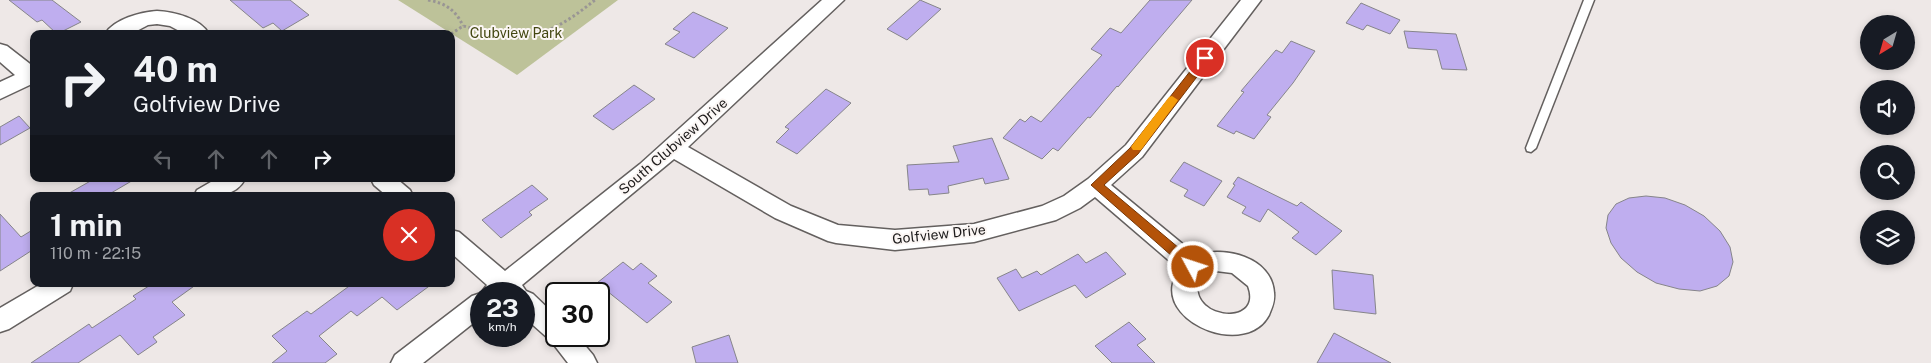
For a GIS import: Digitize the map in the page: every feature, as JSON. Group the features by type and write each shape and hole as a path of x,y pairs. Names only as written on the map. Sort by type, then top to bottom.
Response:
{"street":[{"name":"South Clubview Drive","path":"515,282 648,170 834,0"},
{"name":"Golfview Drive","path":"672,148 784,212 836,234 895,240 974,233 1048,214 1072,202 1096,185 1134,151 1245,7"},
{"path":"123,30 151,18 167,20 194,30"},
{"path":"0,51 30,74"},
{"path":"0,91 30,76"},
{"path":"212,192 229,182"},
{"path":"386,182 397,192"},
{"path":"1096,185 1193,267"},
{"path":"455,243 495,282"},
{"path":"0,321 57,287"},
{"path":"404,363 470,312"},
{"path":"535,312 545,321"},
{"path":"570,347 584,363"}],"lane":[{"path":"1530,148 1589,0"}],"path":[{"path":"428,0 452,8 460,17 463,26"},
{"path":"455,31 463,26 502,36 528,36 564,24 594,0"}],"green space":[{"name":"Clubview Park","path":"398,0 618,0 517,75 455,36 455,30 446,30"}],"building":[{"path":"9,0 52,0 81,22 65,30 53,30 42,20 37,22"},
{"path":"230,0 290,0 309,15 284,30 281,30 273,23 263,28"},
{"path":"920,0 941,9 907,40 887,29"},
{"path":"1150,0 1192,0 1118,87 1058,151 1053,148 1042,159 1003,138 1020,119 1025,122 1031,116 1041,122 1102,55 1091,49 1110,28 1121,33"},
{"path":"1361,3 1400,20 1390,34 1367,25 1363,30 1346,23"},
{"path":"693,12 728,28 694,58 665,44 680,32 673,29"},
{"path":"1404,31 1456,34 1467,70 1442,69 1437,50 1408,48"},
{"path":"1291,41 1315,51 1293,83 1267,115 1271,117 1254,139 1236,131 1234,134 1217,126 1244,92 1241,91 1276,50 1282,53"},
{"path":"634,85 655,99 613,130 593,116"},
{"path":"826,89 851,103 797,154 776,142 789,129 785,127"},
{"path":"19,116 30,128 0,145 0,127"},
{"path":"992,138 1009,179 985,184 983,178 948,186 949,193 929,195 928,189 909,190 907,165 959,162 953,146"},
{"path":"1184,162 1222,181 1204,206 1184,196 1188,190 1170,181"},
{"path":"1238,177 1297,206 1301,202 1342,231 1316,255 1292,238 1299,232 1268,209 1260,222 1242,213 1246,207 1227,197"},
{"path":"89,182 130,182 113,192 71,192"},
{"path":"532,185 548,199 529,212 532,215 501,238 482,220"},
{"path":"1646,196 1665,198 1685,205 1704,216 1720,231 1730,247 1733,262 1729,276 1717,286 1700,291 1679,289 1656,283 1637,272 1621,258 1611,243 1606,228 1608,215 1616,204 1629,198"},
{"path":"0,214 21,237 30,231 30,252 0,271"},
{"path":"1106,252 1126,274 1086,298 1075,285 1019,311 997,278 1016,269 1022,278 1037,271 1041,275 1078,254 1086,263"},
{"path":"623,262 633,270 641,263 657,276 648,283 672,302 647,323 610,293 610,282 598,282"},
{"path":"1332,270 1373,275 1376,314 1334,309"},
{"path":"147,287 193,287 172,302 185,315 153,337 157,342 138,355 120,335 78,363 31,363 89,324 92,328 136,299 133,296"},
{"path":"348,287 428,287 397,310 382,297 357,316 351,311 319,336 337,354 325,363 272,363 287,351 272,336 307,311 311,314"},
{"path":"1129,322 1146,339 1137,345 1155,363 1112,363 1095,346"},
{"path":"1334,333 1391,363 1317,363"},
{"path":"729,335 738,363 696,363 692,347"}],"slow traffic":[{"path":"1137,147 1172,100"}],"route":[{"path":"1193,267 1096,185 1134,151 1205,58"}]}
